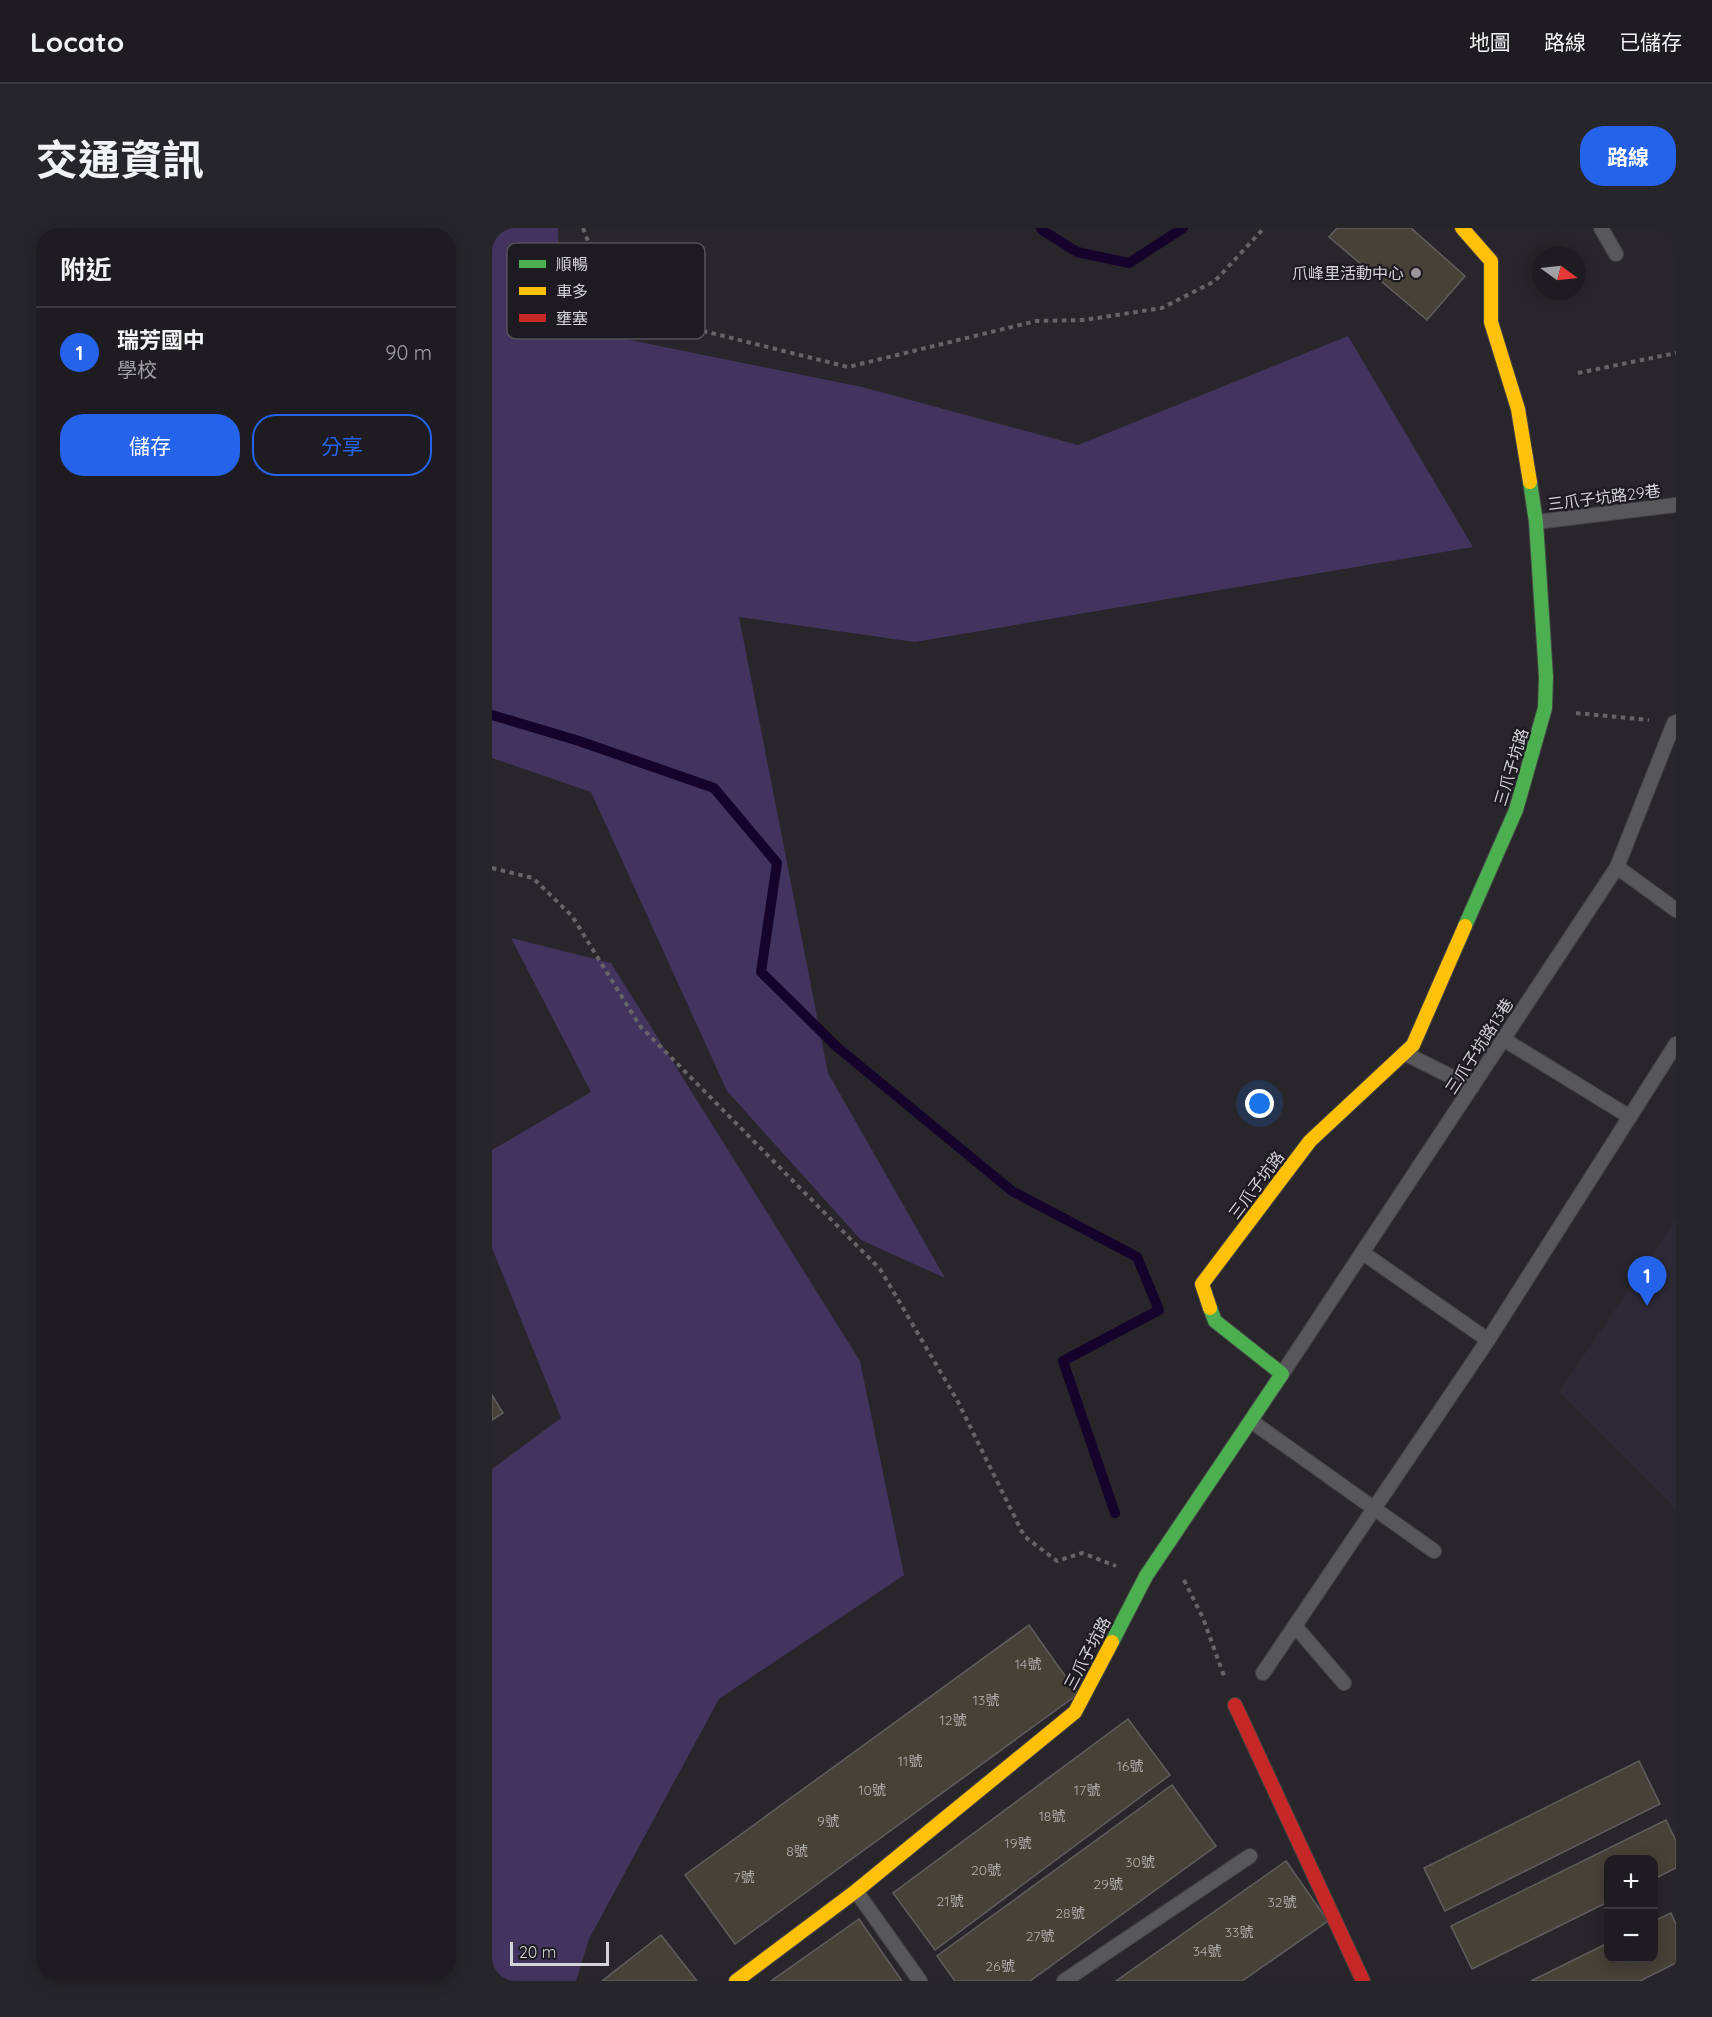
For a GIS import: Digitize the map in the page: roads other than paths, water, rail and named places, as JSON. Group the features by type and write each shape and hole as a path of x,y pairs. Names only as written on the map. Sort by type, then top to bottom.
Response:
{"street":[{"name":"三爪子坑路","path":"736,1981 856,1891 1075,1712 1146,1576 1282,1374 1215,1321 1202,1284 1310,1141 1413,1045 1516,810 1545,708 1546,677 1536,522 1518,409 1491,322 1491,261 1462,228"},
{"path":"1235,1705 1363,1981"}],"lane":[{"path":"1601,228 1616,254"},
{"name":"三爪子坑路29巷","path":"1536,522 1676,505"},
{"name":"三爪子坑路13巷","path":"1282,1374 1617,867 1675,723"},
{"path":"1617,867 1676,910"},
{"path":"1503,1040 1630,1117"},
{"path":"1263,1673 1488,1340 1676,1044"},
{"path":"1404,1053 1472,1087"},
{"path":"1363,1252 1488,1340"},
{"path":"1251,1421 1434,1551"},
{"path":"1295,1626 1344,1683"},
{"path":"1064,1981 1250,1856"},
{"path":"856,1891 920,1981"}],"waterway":[{"path":"1041,228 1077,252 1129,263 1183,228"},
{"path":"492,715 579,741 714,788 777,863 761,972 837,1047 1012,1191 1137,1257 1159,1310 1063,1361 1115,1513"}],"place":[{"name":"爪峰里活動中心","path":"1416,273"},
{"name":"瑞芳國中","path":"1647,1306"}]}
